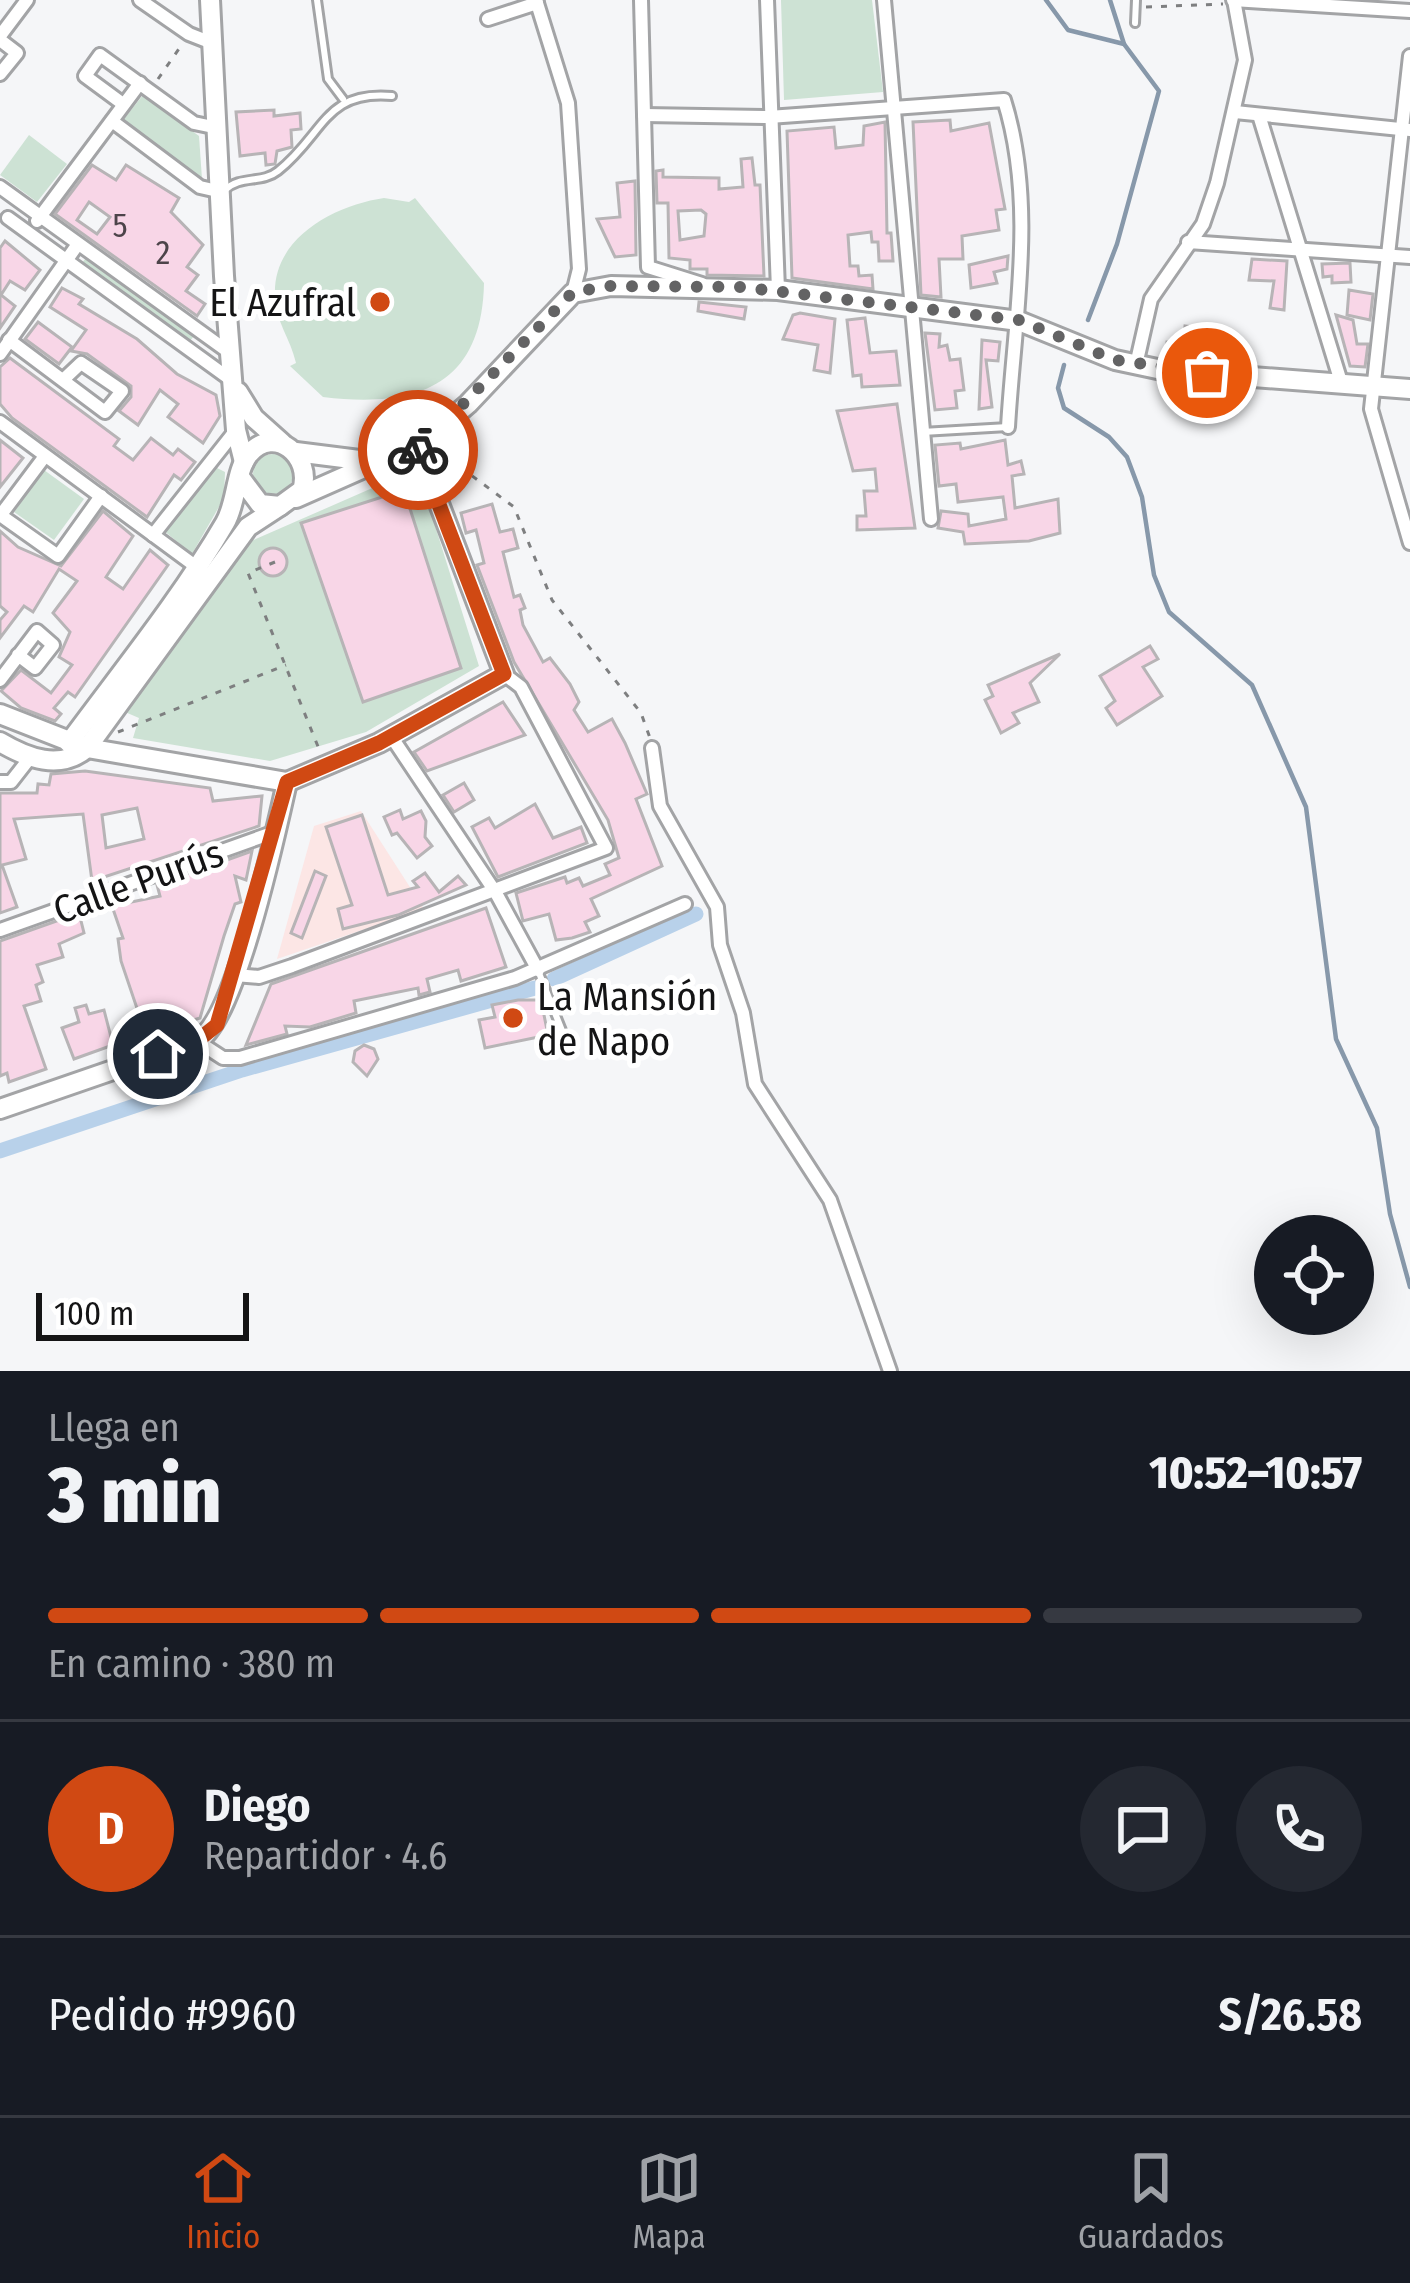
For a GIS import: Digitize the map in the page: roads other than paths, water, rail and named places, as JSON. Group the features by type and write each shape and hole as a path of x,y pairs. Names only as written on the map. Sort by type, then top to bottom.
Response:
{"street":[{"path":"140,0 189,34 212,43"},
{"path":"21,202 4,224 28,233 235,382 243,404 289,448 305,480 288,502 260,504 243,471 236,430 235,382 210,0"},
{"path":"641,0 648,267 702,284"},
{"path":"767,0 778,290"},
{"path":"884,0 931,519"},
{"path":"0,74 17,53 0,38 25,1"},
{"path":"68,742 203,572 248,527 288,502 421,443 468,404 573,292 579,269 568,103 537,1 488,19"},
{"path":"1136,365 1151,299 1203,224 1235,112 1245,60 1231,1 1410,10"},
{"path":"123,104 85,76 100,55 194,123 218,128"},
{"path":"1410,56 1406,130 1372,422 1410,543"},
{"path":"28,233 123,104 145,87"},
{"path":"644,115 769,117 1000,97 1006,104 1017,195 1019,320 1013,328 1008,427"},
{"path":"1235,112 1406,130"},
{"path":"1258,115 1341,382"},
{"path":"112,121 200,187 222,192"},
{"path":"0,187 231,354"},
{"path":"1188,242 1410,257"},
{"path":"0,353 78,244"},
{"path":"573,292 611,286 702,284 778,290 1019,320 1136,365 1410,388"},
{"path":"9,340 104,412 122,391 82,363 63,380"},
{"path":"0,422 203,572"},
{"path":"153,535 236,430"},
{"path":"421,443 497,679"},
{"path":"122,755 104,740 203,572 255,448 289,448 380,462"},
{"path":"45,456 0,515 58,556 100,496"},
{"path":"0,680 18,655 37,631 53,645 35,668 18,655"},
{"path":"0,715 68,742 122,755 287,782 391,736 497,679 520,687 606,848 259,977 235,975"},
{"path":"0,782 11,782 29,759 109,730"},
{"path":"391,736 496,892 538,970"},
{"path":"0,742 29,759 76,757 68,742"},
{"path":"652,748 660,806 717,907 720,945 743,1013 755,1084 830,1200 890,1371"},
{"path":"0,1108 197,1041 217,1025 287,782"},
{"name":"Calle Purús","path":"0,930 275,832"},
{"path":"197,1041 223,1058 240,1058 396,1016 538,970 685,904"}],"lane":[{"path":"317,0 328,80 343,99"},
{"path":"1135,23 1139,0"},
{"path":"222,192 235,180 275,174 343,99 366,93 392,96"},
{"path":"921,432 1008,427"},
{"path":"538,970 565,1038"}],"waterway":[{"path":"1046,0 1068,30 1124,44"},
{"path":"1088,320 1117,244 1159,91 1124,44 1110,0"},
{"path":"1064,365 1058,388 1064,408 1109,437 1127,457 1142,497 1154,575 1169,612 1252,685 1306,807 1336,1039 1377,1128 1390,1214 1410,1287"},
{"path":"554,979 696,914"},
{"path":"0,1151 242,1070 535,988"}],"place":[{"name":"El Azufral","path":"380,302"},
{"name":"La Mansión de Napo","path":"513,1018"}]}
